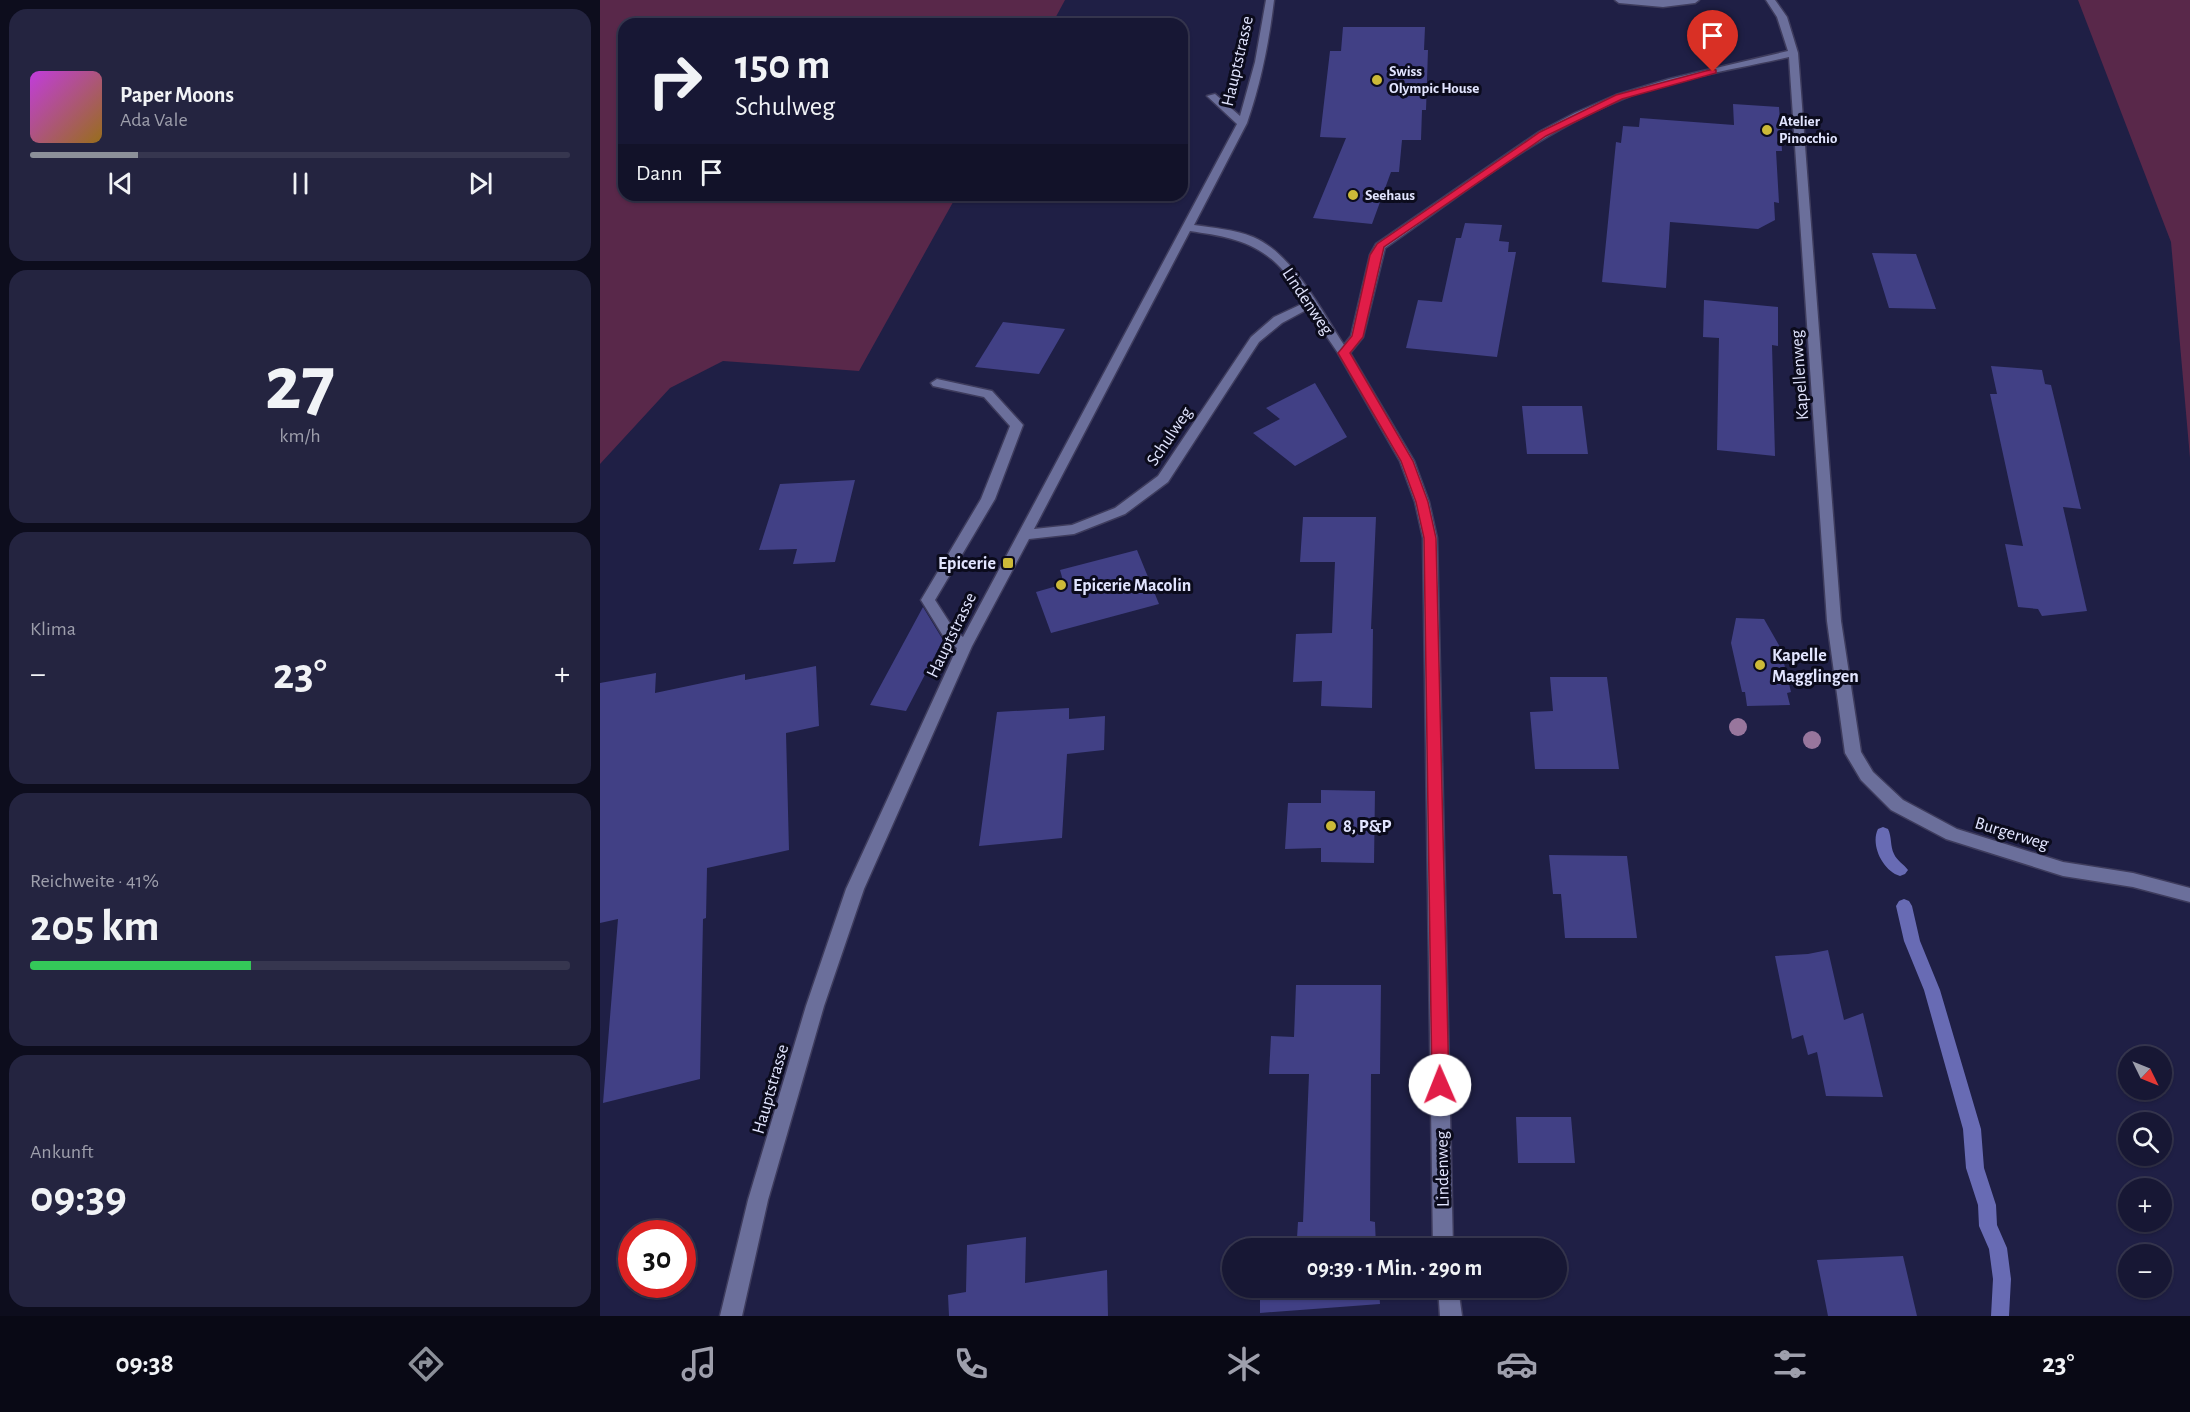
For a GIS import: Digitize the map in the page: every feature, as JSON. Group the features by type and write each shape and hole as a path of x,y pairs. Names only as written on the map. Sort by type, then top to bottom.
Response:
{"street":[{"name":"Hauptstrasse","path":"732,1316 758,1200 815,1006 851,900 965,646 1242,123 1252,98 1260,63 1270,0"},
{"path":"1619,0 1663,4 1695,0"},
{"name":"Kapellenweg","path":"1770,0 1782,17 1793,53 1834,621 1852,753"},
{"path":"1344,353 1357,337 1380,246 1543,134 1619,97 1672,81 1793,53"},
{"path":"1212,96 1242,123"},
{"name":"Lindenweg","path":"1187,228 1233,234 1251,240 1282,262 1344,353 1407,461 1422,502 1430,538 1443,1238"},
{"name":"Schulweg","path":"1023,535 1074,529 1120,511 1163,479 1255,340 1278,320 1310,304"},
{"path":"937,383 988,394 1017,425 988,499 928,600 950,635 965,646"},
{"name":"Burgerweg","path":"1852,753 1867,776 1897,805 1952,834 2063,869 2133,880 2190,896"},
{"path":"1449,1298 1451,1316"}],"shaded area":[{"path":"600,0 1065,0 1055,18 618,18 618,201 954,201 859,371 723,361 670,388 600,464"},
{"path":"2078,0 2190,0 2190,458 2171,242"}],"building":[{"name":"Swiss Olympic House","path":"1343,27 1425,27 1424,50 1428,50 1426,110 1422,110 1421,140 1402,140 1399,172 1391,172 1372,224 1313,218 1346,138 1320,137 1330,51 1341,51"},
{"path":"1733,104 1779,107 1782,151 1776,151 1779,203 1774,202 1775,220 1758,229 1670,222 1666,288 1602,282 1616,142 1621,143 1623,126 1639,127 1640,118 1734,125"},
{"path":"1465,223 1502,225 1499,241 1509,242 1508,252 1516,252 1497,357 1406,348 1418,300 1442,302 1456,238 1461,238"},
{"path":"1872,253 1916,254 1936,309 1889,308"},
{"path":"1704,300 1778,307 1778,346 1772,345 1775,456 1717,450 1719,338 1703,337"},
{"path":"1003,322 1065,329 1039,374 975,367"},
{"path":"1991,366 2042,370 2045,384 2051,385 2081,509 2063,507 2087,611 2042,616 2038,609 2018,607 2005,544 2023,546 1990,394 1997,394"},
{"path":"1315,383 1347,437 1295,466 1253,433 1280,419 1266,408"},
{"path":"1522,406 1582,406 1588,454 1527,454"},
{"path":"855,480 835,562 793,564 797,549 759,550 780,484"},
{"path":"1303,517 1376,517 1371,629 1373,629 1372,708 1321,706 1322,681 1293,682 1296,634 1332,633 1335,562 1300,562"},
{"path":"1137,550 1159,604 1051,633 1036,592 1064,584 1060,570"},
{"path":"923,607 943,640 906,711 870,705"},
{"name":"Kapelle Magglingen","path":"1736,618 1764,619 1780,647 1791,692 1787,693 1790,705 1747,706 1731,643"},
{"path":"816,666 819,726 786,733 789,850 707,868 706,918 703,919 700,1079 603,1103 618,919 600,923 600,683 656,673 655,693 745,674 745,680"},
{"path":"1550,677 1607,677 1619,769 1535,769 1530,712 1553,711"},
{"path":"1069,708 1069,719 1105,716 1104,750 1067,754 1062,838 979,846 997,712"},
{"name":"8, P&P","path":"1321,790 1375,791 1374,863 1321,862 1321,848 1285,849 1288,803 1321,803"},
{"path":"1549,855 1627,856 1637,938 1565,938 1561,894 1553,894"},
{"path":"1828,950 1844,1020 1863,1013 1883,1097 1826,1096 1817,1052 1808,1055 1803,1035 1792,1039 1775,956"},
{"path":"1296,985 1381,985 1380,1074 1371,1074 1370,1221 1375,1222 1376,1238 1297,1238 1298,1222 1303,1222 1309,1074 1269,1074 1271,1036 1294,1037"},
{"path":"1516,1117 1571,1117 1575,1163 1518,1163"},
{"path":"1026,1237 1025,1283 1107,1270 1108,1316 949,1316 948,1295 966,1292 967,1245"},
{"path":"1903,1256 1917,1316 1828,1316 1817,1260"},
{"path":"1260,1298 1380,1298 1380,1304 1260,1313"}],"waterway":[{"path":"1883,833 1887,854 1900,870"},
{"path":"1904,906 1912,941 1932,990 1972,1129 1975,1168 1987,1205 1988,1226 1998,1248 2002,1279 2000,1316"}],"place":[{"name":"Swiss Olympic House","path":"1377,80"},
{"name":"Atelier Pinocchio","path":"1767,130"},
{"name":"Seehaus","path":"1353,195"},
{"name":"Epicerie","path":"1008,563"},
{"name":"Epicerie Macolin","path":"1061,585"},
{"name":"Kapelle Magglingen","path":"1760,665"},
{"name":"8, P&P","path":"1331,826"}],"route":[{"path":"1440,1085 1430,538 1422,502 1407,461 1344,353 1357,337 1380,246 1543,134 1579,115 1619,97 1672,81 1713,72"}]}
